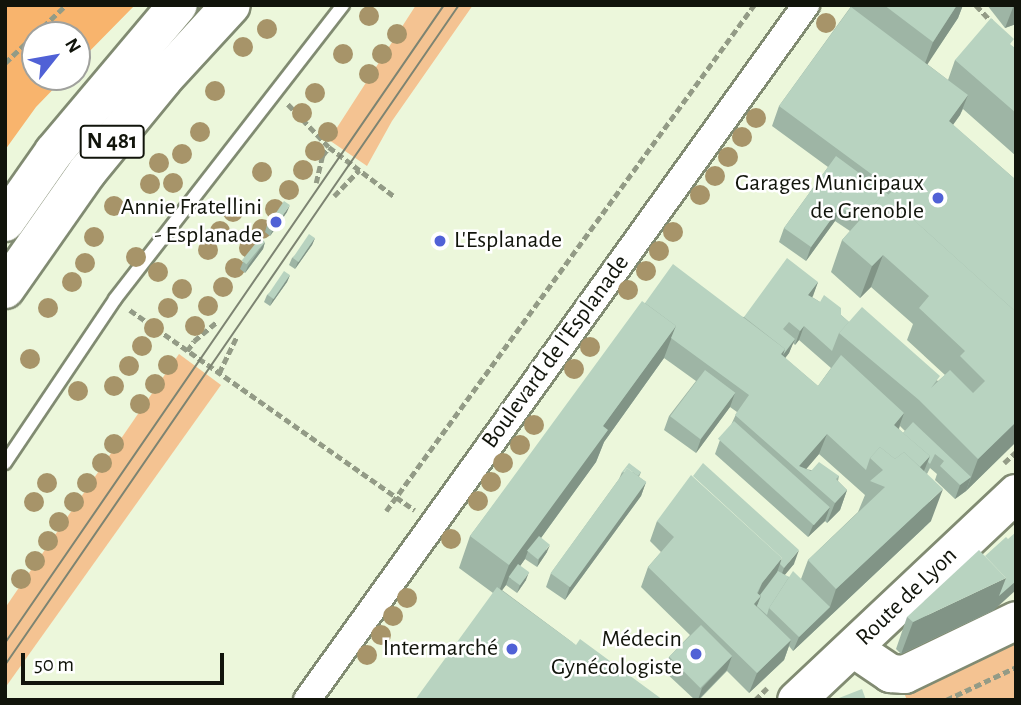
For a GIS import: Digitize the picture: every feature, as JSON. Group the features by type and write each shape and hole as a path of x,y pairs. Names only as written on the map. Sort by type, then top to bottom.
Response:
{"highway":[{"name":"N 481","path":"5,222 54,152 178,5"},
{"name":"N 481","path":"5,289 87,172 163,79 231,5"}],"street":[{"name":"Boulevard de l'Esplanade","path":"307,700 806,5"},
{"name":"Route de Lyon","path":"796,700 1016,493"},
{"path":"853,648 890,673 904,674 1016,620"}],"lane":[{"path":"5,463 115,299 343,5"}],"path":[{"path":"5,63 66,5"},
{"path":"386,511 754,5"},
{"path":"976,5 997,26"},
{"path":"276,91 329,147 395,197"},
{"path":"316,183 322,156 329,147"},
{"path":"334,196 359,170"},
{"path":"115,299 434,523"},
{"path":"187,351 194,341 218,321"},
{"path":"219,373 237,336"},
{"path":"946,700 1016,667"}],"shaded area":[{"path":"5,5 135,5 91,50 91,21 21,21 21,91 51,91 36,107 5,150"},
{"path":"416,5 473,5 392,121 367,166 329,140"},
{"path":"179,354 221,385 5,688 5,608"},
{"path":"1016,638 1016,700 907,700 902,688"}],"building":[{"path":"884,5 957,5 933,42"},
{"name":"Garages Municipaux de Grenoble","path":"851,7 968,95 949,121 1016,180 1016,312 887,196 893,190 779,106"},
{"path":"991,18 1014,39 1010,44 1016,49 1016,113 955,60"},
{"path":"836,156 889,195 884,193 860,220 840,207 811,247 784,228"},
{"path":"884,193 1016,312 1016,422 978,459 919,400 839,333 862,307 940,376 931,388 950,370 973,393 985,381 960,356 965,351 919,308 929,296 883,255 872,266 842,240"},
{"path":"284,201 290,205 274,229 268,225"},
{"path":"309,234 315,238 299,262 293,258"},
{"path":"260,238 265,242 246,264 242,261"},
{"path":"787,258 818,282 808,295 820,302 824,295 841,308 841,315 849,322 839,333 832,351 804,326 800,331 789,322 783,329 795,339 783,355 785,349 744,317"},
{"path":"673,264 785,349 781,354 818,386 841,355 904,413 894,425 930,456 920,467 904,452 895,459 880,447 870,458 866,470 827,434 799,466 811,471 819,462 839,476 836,479 847,490 835,503 735,415 749,395 671,338 676,326 645,303"},
{"path":"284,271 290,275 274,299 268,295"},
{"path":"642,301 676,326 603,426 608,430 509,565 470,536"},
{"path":"705,370 735,393 700,439 670,416"},
{"path":"734,421 830,507 814,525 718,439"},
{"path":"913,422 971,477 960,485 940,466 944,461 935,454 930,464 930,456 903,433"},
{"path":"880,447 895,459 904,452 943,489 836,589 808,560 885,487 870,481 883,470 870,458"},
{"path":"629,463 641,472 638,476 627,468 622,472"},
{"path":"703,463 799,550 784,568 780,564 782,558 693,476"},
{"path":"627,468 646,482 570,587 551,573"},
{"path":"691,475 782,558 762,583 757,593 761,596 754,604 791,640 757,673 648,567 674,537 657,521"},
{"path":"1016,532 1016,581 999,596 1006,578 985,556 1006,537 1008,539"},
{"path":"539,536 550,545 538,560 527,551"},
{"path":"979,550 1006,578 913,622 907,617"},
{"path":"518,564 529,572 520,585 509,577"},
{"path":"778,571 789,577 767,615 757,606 760,595"},
{"path":"793,571 830,607 799,637 769,608"},
{"name":"Intermarché","path":"497,587 576,645 580,639 663,700 415,700"},
{"path":"701,625 732,656 700,688 669,657"},
{"path":"862,689 866,700 839,698"}],"tram line":[{"path":"5,643 444,5"},
{"path":"5,665 459,5"}],"place":[{"name":"Garages Municipaux de Grenoble","path":"938,198"},
{"name":"Annie Fratellini - Esplanade","path":"276,222"},
{"name":"L'Esplanade","path":"440,241"},
{"name":"Intermarché","path":"512,649"},
{"name":"Médecin Gynécologiste","path":"696,654"}]}
